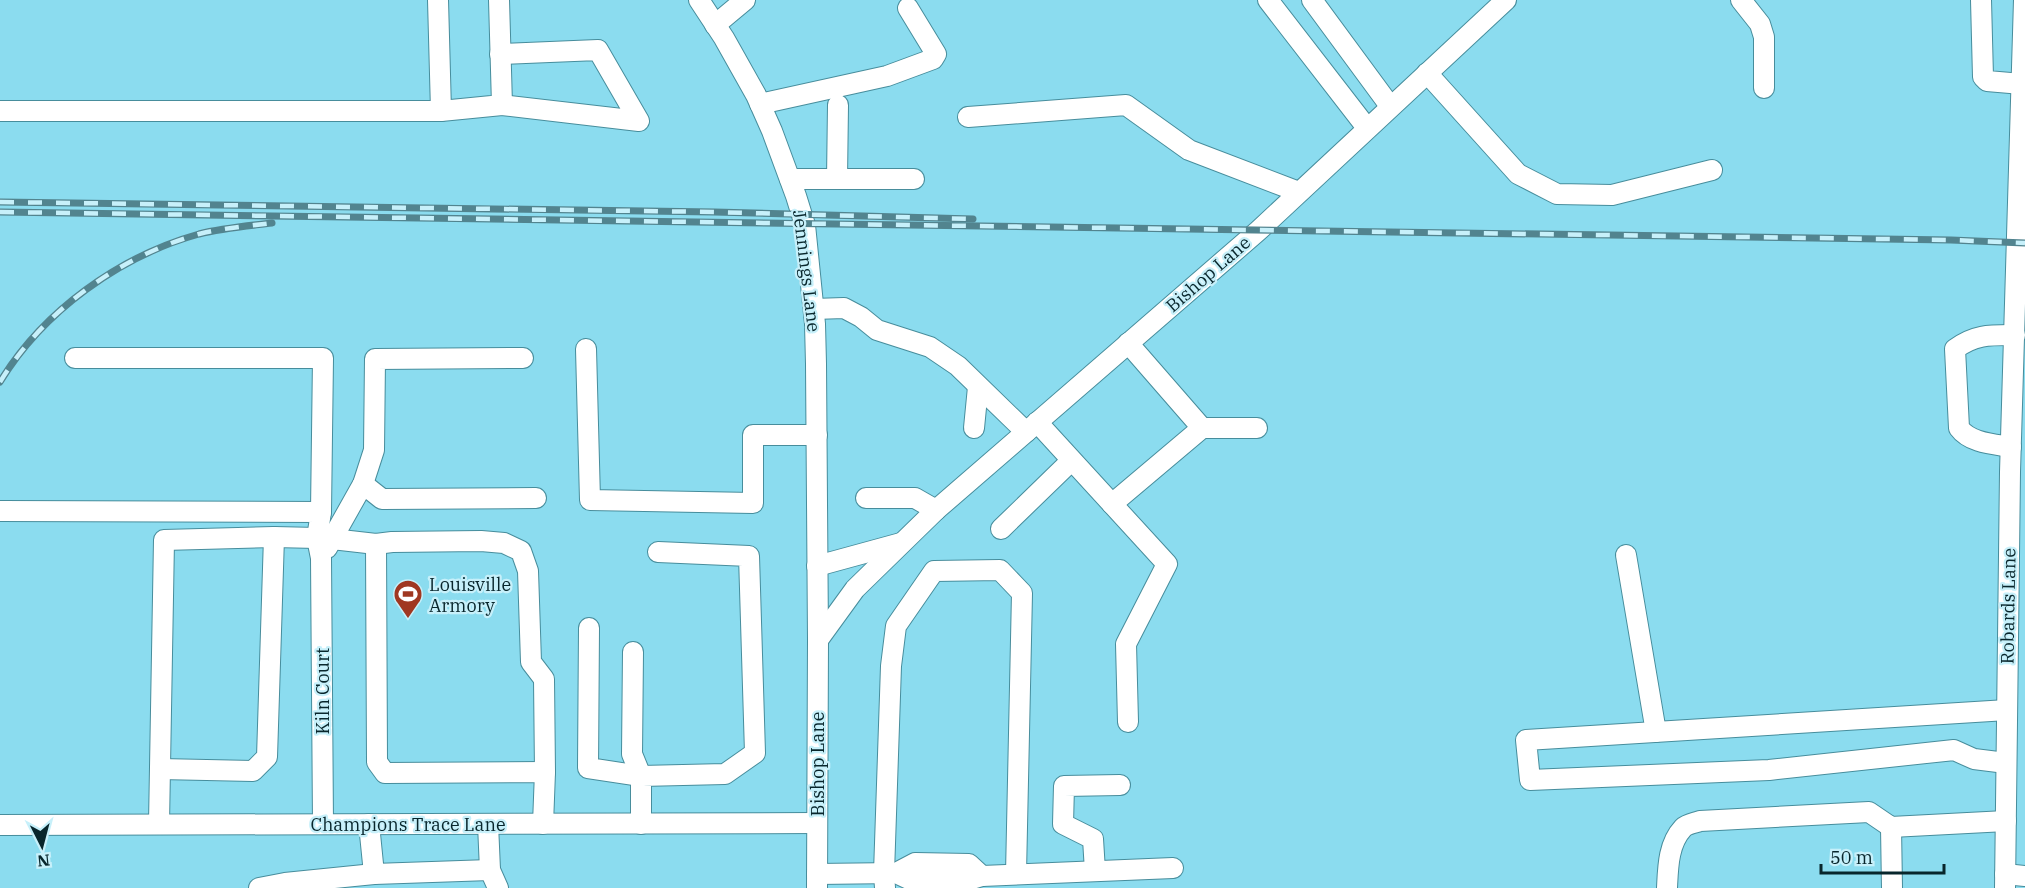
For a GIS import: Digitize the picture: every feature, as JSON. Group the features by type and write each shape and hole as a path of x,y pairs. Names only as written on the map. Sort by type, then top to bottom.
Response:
{"street":[{"path":"438,0 441,111"},
{"path":"499,0 502,105"},
{"name":"Jennings Lane","path":"699,0 716,25 760,104 790,179 805,225 813,309 817,435 817,566"},
{"path":"716,25 744,0"},
{"path":"1268,0 1367,128"},
{"path":"1311,0 1390,106"},
{"name":"Bishop Lane","path":"818,640 855,589 936,510 1258,231 1506,0"},
{"path":"1741,0 1760,24 1764,37 1764,88"},
{"path":"1981,0 1983,77 1988,81 2022,84"},
{"name":"Robards Lane","path":"2005,881 2006,763 2013,698 2017,537 2018,474 2011,447 2018,418 2015,335 2020,298 2016,243 2023,115 2024,0"},
{"path":"760,104 887,76 933,59 936,54 908,8"},
{"path":"0,111 441,111 502,105 639,121 598,50 500,54"},
{"path":"1427,73 1518,174 1557,194 1612,195 1712,170"},
{"path":"837,179 838,105"},
{"path":"968,117 1126,105 1189,150 1299,192"},
{"path":"790,179 914,179"},
{"path":"813,309 844,308 861,317 877,330 930,347 957,366 978,387 1032,427 1071,461 1167,564 1126,644 1128,722"},
{"path":"2011,447 1964,435 1959,428 1955,349 1968,339 1990,335 2015,335"},
{"path":"1128,343 1202,428"},
{"path":"586,350 590,500 753,503 753,435 817,435"},
{"path":"75,358 323,358 321,512 324,539"},
{"path":"324,539 363,484 374,450 375,359 523,358"},
{"path":"974,428 978,387"},
{"path":"1112,504 1202,428 1257,428"},
{"path":"1001,529 1071,461"},
{"path":"363,484 382,499 536,498"},
{"path":"866,498 915,498 936,510"},
{"path":"0,511 321,512"},
{"path":"160,769 253,771 267,757 274,537"},
{"path":"159,824 164,540 274,537 376,544 481,541 504,543 521,551 528,571 531,662 544,679 543,824"},
{"name":"Kiln Court","path":"323,824 321,558 324,539"},
{"name":"Bishop Lane","path":"817,881 817,566 904,542"},
{"path":"376,544 377,762 385,773 545,772"},
{"path":"589,628 588,768 641,776 725,774 755,753 748,556 658,552"},
{"path":"1626,555 1656,732"},
{"path":"888,878 891,666 896,626 934,572 1000,570 1022,593 1016,874"},
{"path":"633,652 632,754 641,776 640,824"},
{"path":"2006,763 1974,759 1954,750 1769,770 1530,780 1526,740 1656,732 2013,698"},
{"path":"1095,871 1093,839 1063,824 1064,786 1120,785"},
{"path":"1667,888 1668,865 1674,841 1684,826 1700,820 1869,812 1891,827 2006,821"},
{"path":"369,824 374,874"},
{"path":"488,824 490,870 498,888"},
{"name":"Champions Trace Lane","path":"0,825 817,824"},
{"path":"1891,827 1892,888"},
{"path":"817,881 888,878 965,881 982,876 1173,868"},
{"path":"259,888 285,883 374,874 490,870"},
{"path":"2005,881 2025,876"}],"shaded area":[{"path":"0,0 2025,0 2025,888 0,888"}],"railway":[{"path":"0,202 714,212 973,219"},
{"path":"0,212 1951,240 2025,243"},
{"path":"0,382 38,332 61,310 113,272 141,256 199,234 272,223"}],"place":[{"name":"Louisville Armory","path":"408,620"}]}
